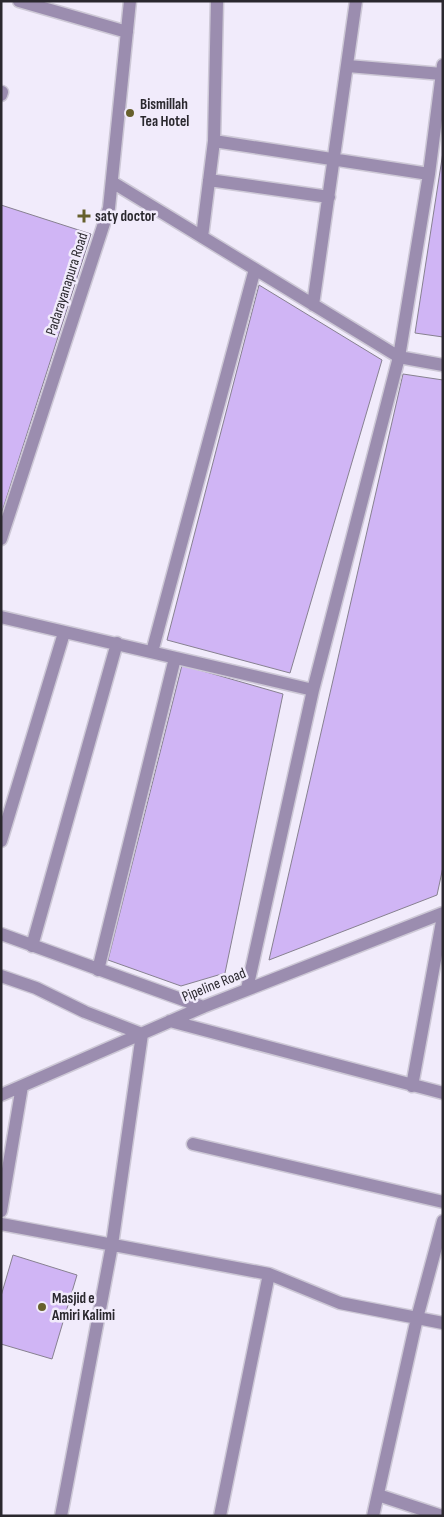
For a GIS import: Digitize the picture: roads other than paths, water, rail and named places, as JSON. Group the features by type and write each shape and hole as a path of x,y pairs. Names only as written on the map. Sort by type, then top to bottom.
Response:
{"street":[{"path":"20,1 49,6 127,32"},
{"name":"Padarayanapura Road","path":"1,539 108,208 130,1"},
{"path":"202,237 214,140 217,1"},
{"path":"313,305 356,1"},
{"path":"248,989 314,690 399,357 429,174 442,70 348,66"},
{"path":"214,140 429,174"},
{"path":"209,180 329,197"},
{"path":"112,182 399,357 443,365"},
{"path":"152,652 255,269"},
{"path":"1,617 314,690"},
{"path":"1,841 64,633"},
{"path":"32,946 117,643"},
{"path":"98,970 175,658"},
{"path":"412,1086 443,915"},
{"name":"Pipeline Road","path":"1,1095 203,1007 443,915"},
{"path":"1,934 203,1007"},
{"path":"2,979 36,988 85,1012 142,1034 112,1245 61,1516"},
{"path":"170,1021 443,1093"},
{"path":"1,1211 22,1086"},
{"path":"193,1144 443,1202"},
{"path":"373,1516 416,1318 443,1221"},
{"path":"1,1224 269,1274 340,1304 443,1323"},
{"path":"220,1516 269,1274"},
{"path":"378,1495 442,1516"}],"place":[{"name":"Bismillah Tea Hotel","path":"130,113"},
{"name":"saty doctor","path":"84,216"},
{"name":"Masjid e Amiri Kalimi","path":"42,1307"}]}
